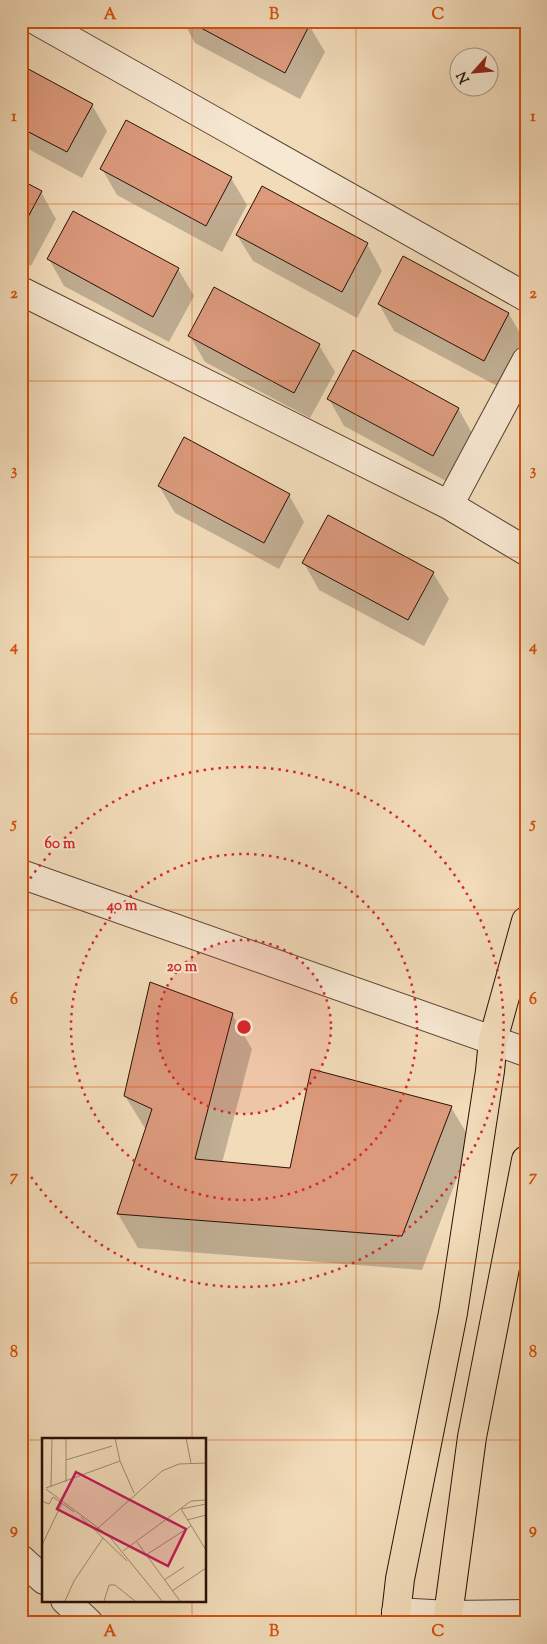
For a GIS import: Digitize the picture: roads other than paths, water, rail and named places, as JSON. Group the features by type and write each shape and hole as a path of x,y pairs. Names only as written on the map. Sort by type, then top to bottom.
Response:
{"main road":[{"path":"396,1617 400,1579 453,1313 490,1071 493,1040 526,921"},
{"path":"448,1619 472,1437 526,1160"}],"street":[{"path":"37,21 526,296"},
{"path":"21,291 449,505 526,551"},
{"path":"449,505 526,362"},
{"path":"21,874 526,1052"},
{"path":"21,1559 42,1578"},
{"path":"67,1602 89,1623"},
{"path":"396,1617 448,1619 526,1614"}]}
